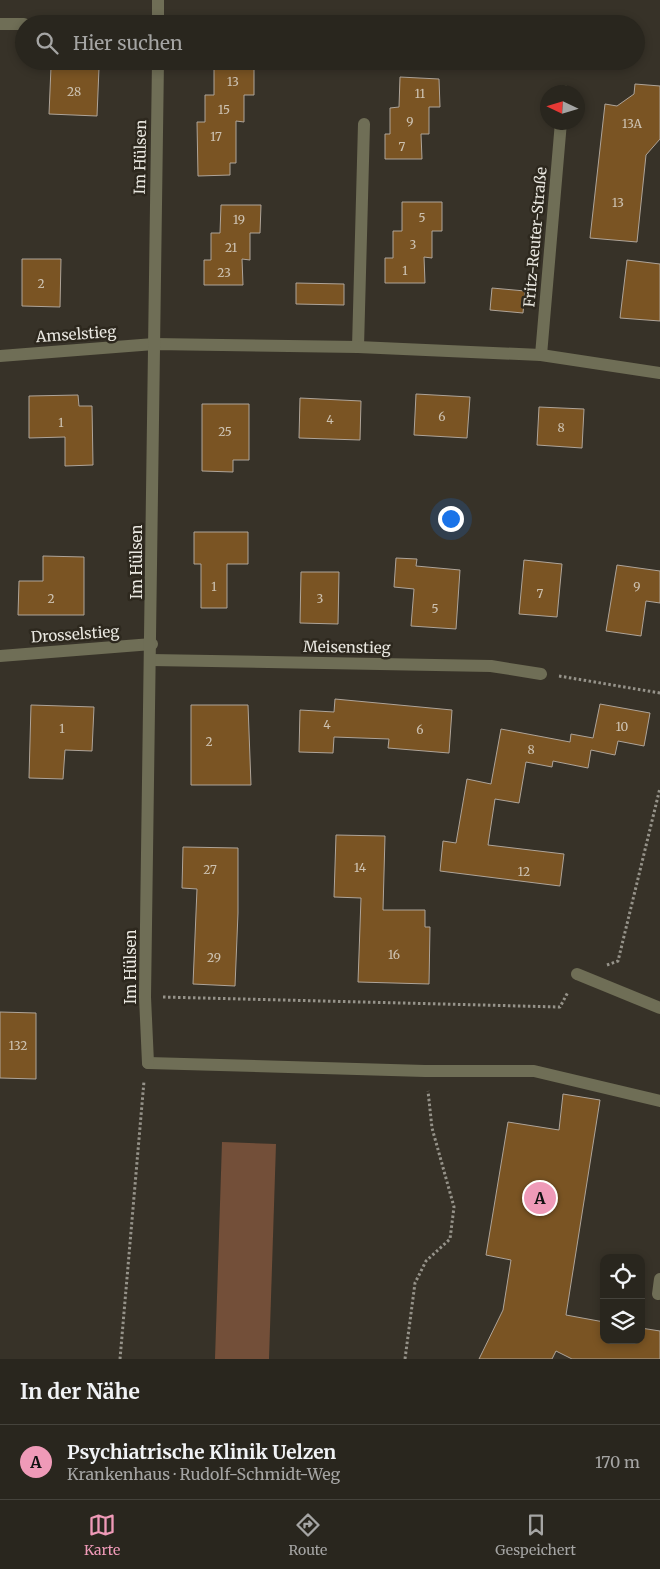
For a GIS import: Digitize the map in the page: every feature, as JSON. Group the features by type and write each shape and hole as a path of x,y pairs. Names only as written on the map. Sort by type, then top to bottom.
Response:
{"street":[{"path":"158,0 158,15"},
{"path":"0,24 15,24"},
{"name":"Im Hülsen","path":"148,1063 145,996 152,644 158,70"},
{"path":"358,347 364,124"},
{"name":"Fritz-Reuter-Straße","path":"541,355 560,130"},
{"path":"154,344 358,347 541,355 660,373"},
{"name":"Amselstieg","path":"0,356 154,344"},
{"name":"Drosselstieg","path":"0,656 152,644"},
{"name":"Meisenstieg","path":"151,660 492,666 542,674"},
{"path":"577,974 660,1008"},
{"path":"148,1063 425,1071 534,1071 660,1101"},
{"path":"658,1294 660,1279"}],"path":[{"path":"542,674 660,693"},
{"path":"145,996 560,1007 577,974 618,961 660,788"},
{"path":"120,1359 142,1088 148,1063"},
{"path":"405,1359 415,1283 426,1261 450,1239 454,1208 432,1128 425,1071"}],"shaded area":[{"path":"222,1142 276,1144 269,1359 215,1359"}],"building":[{"path":"51,70 99,70 97,116 49,114"},
{"path":"214,70 254,70 254,95 244,95 244,122 236,121 236,163 230,163 230,175 198,176 197,122 205,122 205,95 214,95"},
{"path":"400,77 439,79 440,107 429,107 429,134 421,134 422,159 385,159 385,134 390,134 390,108 399,107"},
{"path":"635,84 660,86 660,139 646,155 637,242 590,238 605,104 617,106 634,94"},
{"path":"402,202 442,202 442,231 432,231 432,258 424,257 425,283 385,283 385,258 393,258 393,231 402,231"},
{"path":"221,205 261,205 260,233 250,233 250,260 242,259 243,285 204,285 204,260 211,260 211,233 220,233"},
{"path":"22,259 61,259 60,307 22,306"},
{"path":"627,260 660,264 660,321 620,318"},
{"path":"296,283 344,284 344,305 296,304"},
{"path":"492,288 525,291 523,313 490,310"},
{"path":"416,394 470,397 467,438 414,435"},
{"path":"78,395 79,406 92,406 93,465 65,466 65,437 29,438 29,396"},
{"path":"300,398 361,401 360,440 299,438"},
{"path":"202,404 249,404 249,460 233,460 233,472 202,471"},
{"path":"539,407 584,409 582,448 537,445"},
{"path":"194,532 248,532 248,564 227,564 227,608 201,608 201,564 194,564"},
{"path":"43,556 84,557 84,615 18,615 19,581 43,581"},
{"path":"396,558 417,559 416,566 460,570 456,629 411,626 414,589 394,587"},
{"path":"524,560 562,564 557,617 519,614"},
{"path":"617,565 660,571 660,603 646,601 641,636 606,631"},
{"path":"301,572 339,572 338,624 300,623"},
{"path":"335,699 452,710 449,753 388,748 389,739 334,737 333,753 299,752 300,710 334,712"},
{"path":"600,704 650,713 644,746 618,741 615,755 591,750 588,768 553,761 552,767 526,762 519,803 495,799 488,845 564,854 560,886 440,871 443,841 456,843 467,779 491,784 501,729 570,742 571,734 593,738"},
{"path":"31,705 94,707 92,751 65,750 63,779 29,778"},
{"path":"191,705 248,705 251,785 191,785"},
{"path":"336,835 385,836 383,910 425,910 425,927 430,927 429,984 358,982 361,898 334,897"},
{"path":"183,847 238,848 235,986 193,984 197,889 182,888"},
{"path":"0,1012 36,1013 36,1079 0,1078"},
{"path":"563,1094 600,1100 566,1315 600,1321 600,1344 645,1344 645,1329 660,1331 660,1359 572,1359 556,1351 552,1359 479,1359 503,1310 511,1260 486,1255 508,1122 559,1130"}],"place":[{"name":"Psychiatrische Klinik Uelzen","path":"540,1198"}]}
